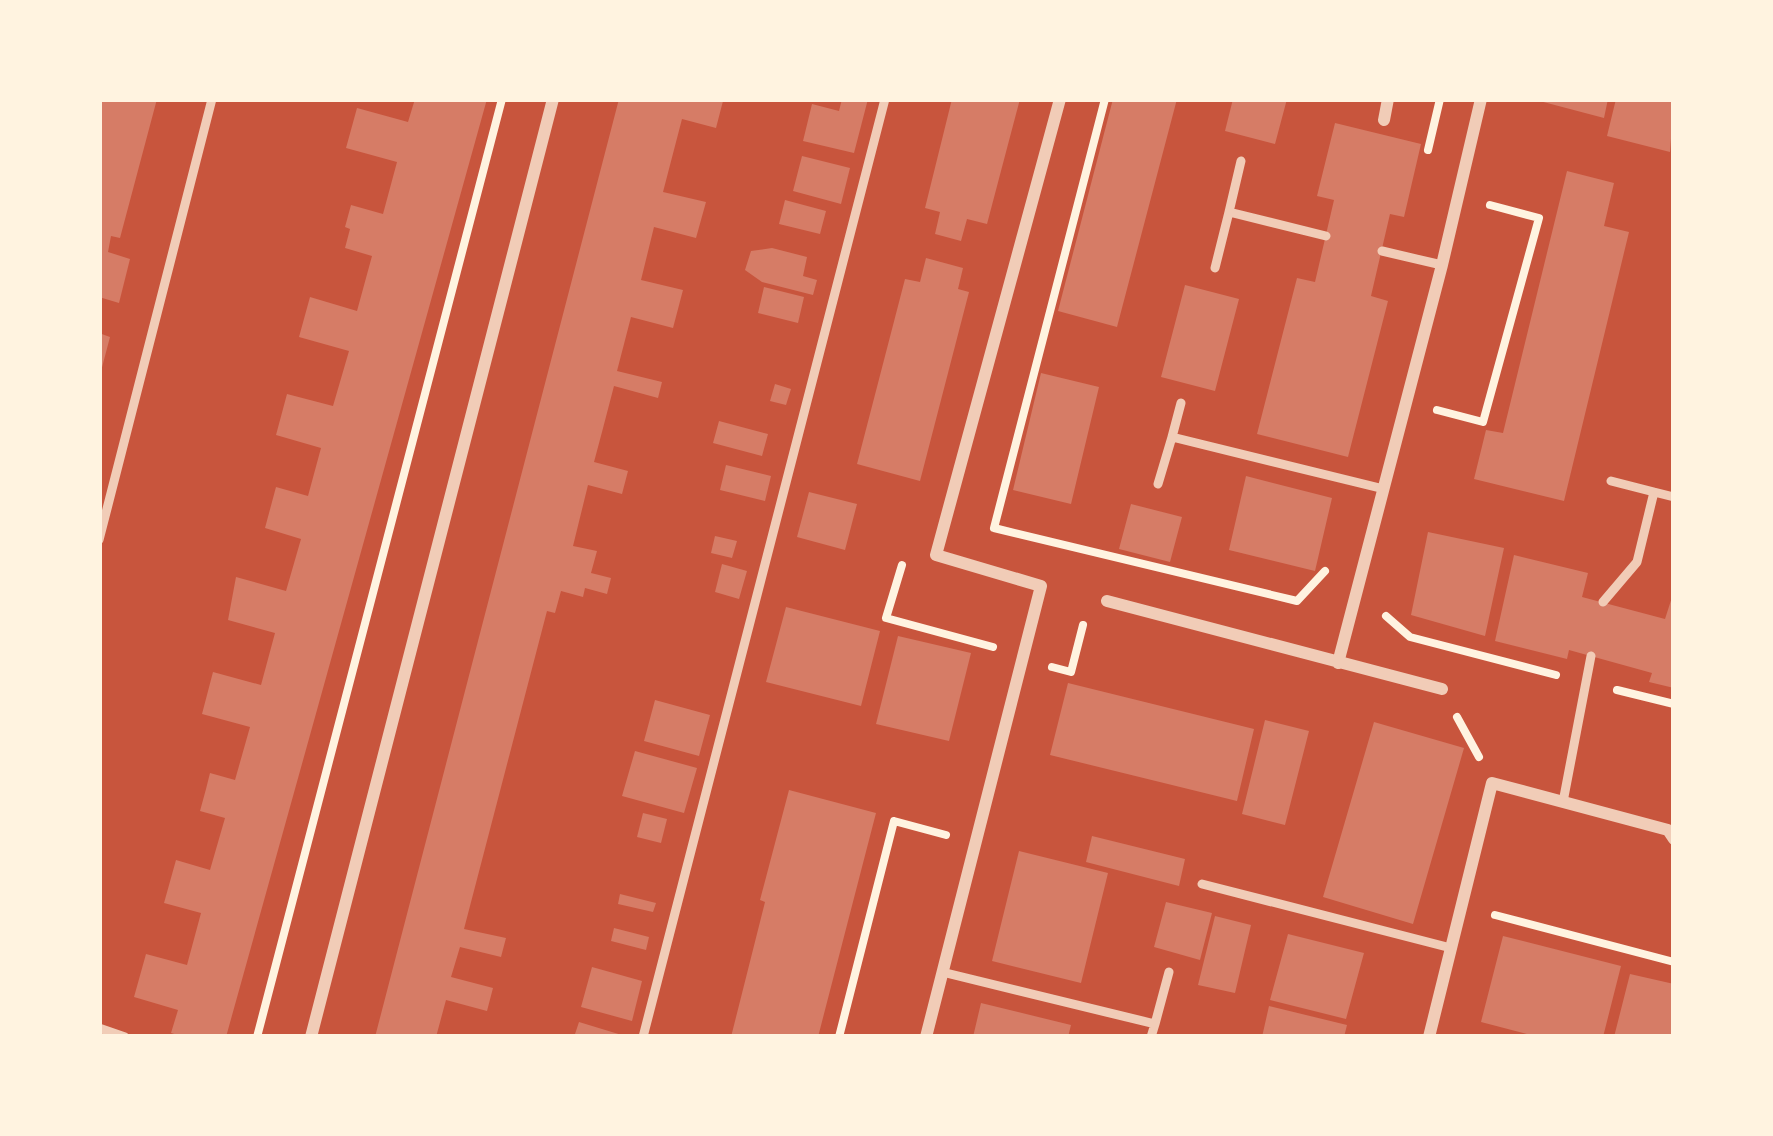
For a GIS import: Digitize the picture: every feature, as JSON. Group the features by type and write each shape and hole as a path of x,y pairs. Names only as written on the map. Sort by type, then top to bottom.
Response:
{"street":[{"path":"311,1037 553,99"},
{"path":"926,1037 1041,586 937,555 1060,99"},
{"path":"1384,120 1388,99"},
{"path":"1338,662 1442,265 1480,99"},
{"path":"1106,602 1442,689"},
{"path":"1430,1037 1492,783 1668,830 1674,839"}],"lane":[{"path":"99,540 212,99"},
{"path":"644,1037 885,99"},
{"path":"1215,268 1241,161"},
{"path":"1228,212 1325,236"},
{"path":"1382,251 1442,265"},
{"path":"1158,484 1181,403"},
{"path":"1172,437 1384,489"},
{"path":"1611,481 1674,497"},
{"path":"1603,602 1637,562 1654,492"},
{"path":"1563,802 1591,656"},
{"path":"1202,884 1451,948"},
{"path":"942,972 1155,1024"},
{"path":"1151,1037 1169,972"},
{"path":"99,1028 125,1037"}],"path":[{"path":"257,1037 502,99"},
{"path":"1105,99 994,528 1298,601 1333,563"},
{"path":"1424,166 1440,99"},
{"path":"1427,408 1484,422 1539,218 1482,202"},
{"path":"903,559 886,618 995,647 990,668"},
{"path":"1383,606 1388,619 1411,637 1485,658"},
{"path":"1442,689 1492,783"},
{"path":"839,1037 895,821 951,836 956,815"},
{"path":"1494,915 1674,962"}],"building":[{"path":"99,99 157,99 120,238 111,236 108,252 130,259 119,303 99,297"},
{"path":"415,99 487,99 226,1037 184,1037 171,1033 178,1010 134,997 146,954 187,965 201,913 164,903 176,860 210,870 225,818 200,811 210,773 235,780 250,727 202,714 213,672 261,685 275,633 228,620 236,577 286,591 301,539 265,528 276,487 308,496 321,448 276,435 287,394 333,406 349,351 299,337 310,297 357,311 372,256 345,248 350,229 345,227 351,205 383,214 397,162 346,148 357,108 408,122"},
{"path":"619,99 723,101 716,128 682,119 663,192 706,202 696,238 654,227 641,280 683,290 673,328 631,317 617,371 662,382 658,398 614,386 594,462 628,471 622,494 588,485 573,546 597,551 591,573 611,578 607,594 585,588 583,597 561,591 555,613 547,611 464,929 506,938 501,957 460,947 451,977 493,988 487,1011 446,1000 436,1037 375,1037"},
{"path":"842,99 868,99 854,153 803,141 812,104 839,111"},
{"path":"952,99 1020,99 987,224 967,219 961,241 935,234 940,212 925,208"},
{"path":"1113,99 1177,99 1117,327 1058,311"},
{"path":"1233,99 1287,99 1275,144 1225,131"},
{"path":"1532,99 1608,99 1604,118"},
{"path":"1616,99 1674,99 1670,152 1607,136"},
{"path":"1335,123 1421,144 1404,217 1390,214 1371,296 1388,301 1348,457 1257,434 1297,278 1315,282 1334,200 1317,196"},
{"path":"802,156 850,168 841,204 793,191"},
{"path":"1567,171 1614,183 1604,226 1629,232 1564,501 1474,479 1486,430 1503,433"},
{"path":"785,200 826,211 820,234 779,224"},
{"path":"772,248 807,257 803,276 817,280 813,295 762,282 745,270 751,251"},
{"path":"926,258 963,268 958,289 969,292 920,481 857,464 905,279 920,282"},
{"path":"1185,285 1239,299 1215,391 1161,377"},
{"path":"764,287 804,297 798,323 758,313"},
{"path":"99,333 110,337 100,375 99,375"},
{"path":"1041,373 1099,387 1071,504 1013,490"},
{"path":"775,384 791,389 786,405 770,401"},
{"path":"719,421 768,434 762,456 713,443"},
{"path":"726,465 771,476 765,501 720,490"},
{"path":"1246,476 1332,498 1315,571 1229,550"},
{"path":"809,492 857,504 845,550 797,537"},
{"path":"1131,504 1182,517 1170,562 1119,549"},
{"path":"1428,532 1504,548 1485,636 1411,615"},
{"path":"715,536 737,541 732,558 711,553"},
{"path":"1514,555 1588,573 1582,597 1665,619 1674,591 1674,688 1649,682 1652,673 1569,650 1567,659 1495,641"},
{"path":"722,564 747,571 739,599 715,592"},
{"path":"786,607 880,631 861,706 766,682"},
{"path":"898,636 971,653 949,741 876,724"},
{"path":"1068,683 1254,729 1237,801 1050,755"},
{"path":"655,700 710,715 699,756 644,741"},
{"path":"1265,720 1309,731 1285,825 1242,814"},
{"path":"1374,722 1464,748 1413,924 1323,897"},
{"path":"635,751 697,768 684,813 622,796"},
{"path":"789,790 876,813 818,1037 731,1037 765,902 760,900"},
{"path":"643,813 667,819 661,843 637,837"},
{"path":"1092,836 1185,859 1179,886 1086,862"},
{"path":"1019,851 1108,873 1081,983 992,961"},
{"path":"620,894 656,903 653,912 618,904"},
{"path":"1166,902 1212,913 1200,960 1154,947"},
{"path":"1215,916 1251,925 1235,993 1198,985"},
{"path":"614,928 649,937 646,950 611,941"},
{"path":"1288,934 1364,953 1346,1019 1270,1000"},
{"path":"1503,936 1621,966 1603,1037 1538,1037 1481,1022"},
{"path":"592,967 642,981 632,1021 581,1007"},
{"path":"1630,974 1674,984 1674,1037 1614,1037"},
{"path":"981,1003 1071,1025 1068,1037 973,1037"},
{"path":"1269,1006 1347,1025 1344,1037 1262,1037"},
{"path":"579,1022 625,1036 625,1037 574,1037"}]}
